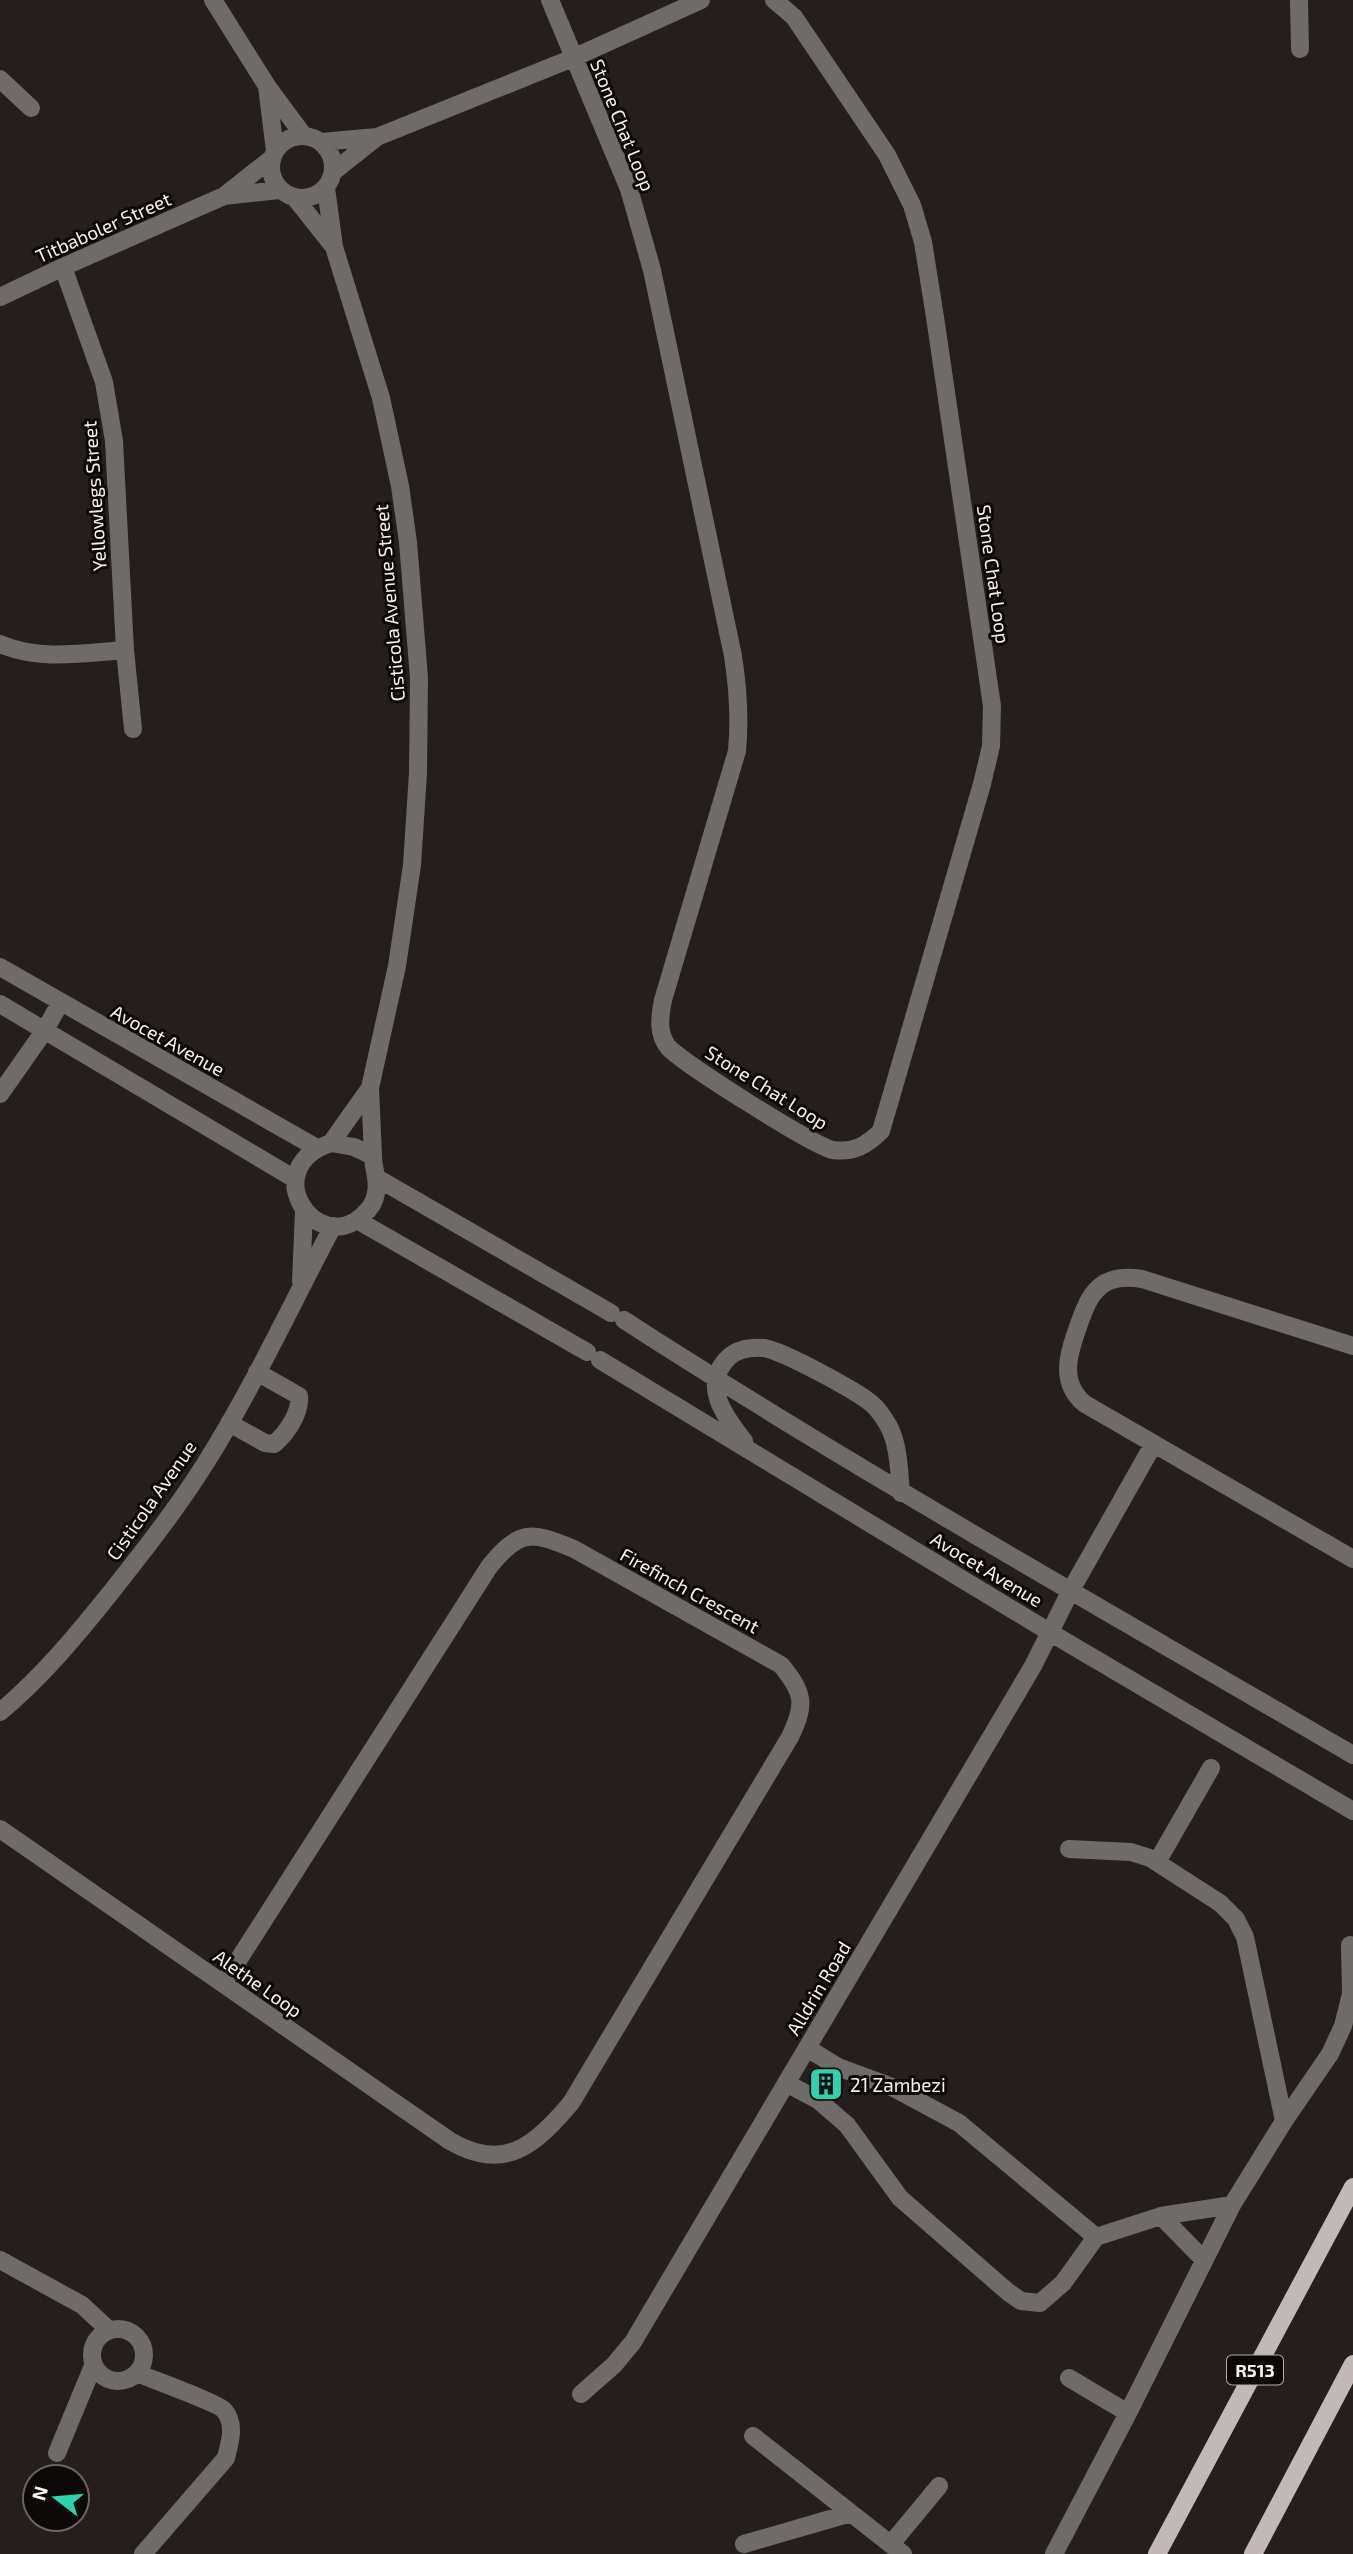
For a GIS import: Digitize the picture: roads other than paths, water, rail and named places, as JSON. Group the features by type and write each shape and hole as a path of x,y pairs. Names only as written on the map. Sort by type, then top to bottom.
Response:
{"main road":[{"name":"R513","path":"1157,2554 1353,2186"},
{"path":"1253,2554 1353,2364"}],"street":[{"path":"214,0 267,86 331,156 329,180 312,197 288,194 272,176 273,155 267,86"},
{"path":"550,0 573,58"},
{"name":"Stone Chat Loop","path":"313,139 377,136 573,58 701,0"},
{"name":"Stone Chat Loop","path":"573,58 629,189 652,270 738,690 740,725 737,751 663,1000 660,1018 662,1036 668,1047 689,1063 808,1140 831,1150 860,1148 881,1131 982,784 991,746 992,706 931,292 923,242 912,205 887,155 794,17 774,0"},
{"path":"1299,0 1300,49"},
{"path":"0,79 31,108"},
{"name":"Stone Chat Loop","path":"329,180 377,136"},
{"path":"273,155 287,139 313,139"},
{"name":"Titbaboler Street","path":"0,297 224,196 273,155"},
{"name":"Cisticola Avenue Street","path":"329,180 334,247 381,398 400,486 408,542 419,678 418,773 412,865 397,966 370,1088 373,1156"},
{"name":"Titbaboler Street","path":"224,196 288,194"},
{"name":"Cisticola Avenue Street","path":"288,194 334,247"},
{"name":"Yellowlegs Street","path":"63,267 104,382 109,407 114,441 125,650 133,729"},
{"path":"0,644 17,651 49,655 125,650"},
{"name":"Avocet Avenue","path":"0,967 60,1003 324,1146"},
{"path":"0,1094 45,1030 60,1003"},
{"path":"0,1004 295,1178"},
{"name":"Cisticola Avenue Street","path":"324,1146 370,1088"},
{"path":"324,1146 354,1147 373,1156 377,1178 376,1195 369,1210 346,1225 333,1226 317,1221 304,1210 295,1190 299,1166 307,1156 324,1146"},
{"name":"Avocet Avenue","path":"377,1178 618,1316 901,1493 1353,1755"},
{"name":"Cisticola Avenue","path":"301,1286 304,1210"},
{"name":"Avocet Avenue","path":"357,1220 594,1356 1051,1633 1353,1811"},
{"name":"Cisticola Avenue","path":"0,1712 32,1685 138,1558 205,1464 257,1372 333,1226"},
{"path":"1353,1346 1142,1279 1119,1278 1105,1283 1085,1306 1069,1354 1068,1378 1075,1395 1085,1404 1353,1559"},
{"path":"750,1449 724,1414 717,1398 715,1379 731,1355 748,1348 762,1348 788,1357 867,1401 877,1410 892,1432 901,1493"},
{"path":"229,1423 265,1443 274,1444 298,1410 299,1396 257,1372"},
{"name":"Alldrin Road","path":"581,2394 614,2365 633,2342 1051,1633 1071,1590 1153,1445"},
{"name":"Firefinch Crescent","path":"223,1984 489,1567 514,1541 533,1536 542,1537 574,1549 782,1665 793,1680 802,1703 799,1718 784,1748 571,2103 555,2122 531,2142 499,2156"},
{"path":"1157,1861 1211,1768"},
{"name":"Alethe Loop","path":"0,1829 450,2141 469,2152 499,2156"},
{"path":"1069,1849 1131,1852 1157,1861 1231,1913 1242,1930 1284,2121"},
{"path":"1054,2554 1232,2205 1284,2121 1330,2054 1343,2026 1351,1994 1350,1945"},
{"path":"807,2048 838,2067 892,2087 959,2123 1096,2237"},
{"path":"786,2083 818,2100 847,2125 900,2197 1021,2301 1040,2303 1050,2295 1063,2283 1096,2237 1161,2216 1232,2205"},
{"path":"1161,2216 1204,2260"},
{"path":"0,2260 82,2305 109,2330"},
{"path":"57,2453 93,2366 92,2348 96,2341 109,2330 126,2330 139,2341 144,2357 137,2373 130,2379 113,2382 93,2366"},
{"path":"137,2373 223,2409 230,2423 231,2439 226,2458 143,2554"},
{"path":"1069,2378 1128,2413"},
{"path":"754,2436 897,2549 939,2486"},
{"path":"744,2544 851,2513"}],"place":[{"name":"21 Zambezi","path":"826,2084"}]}
